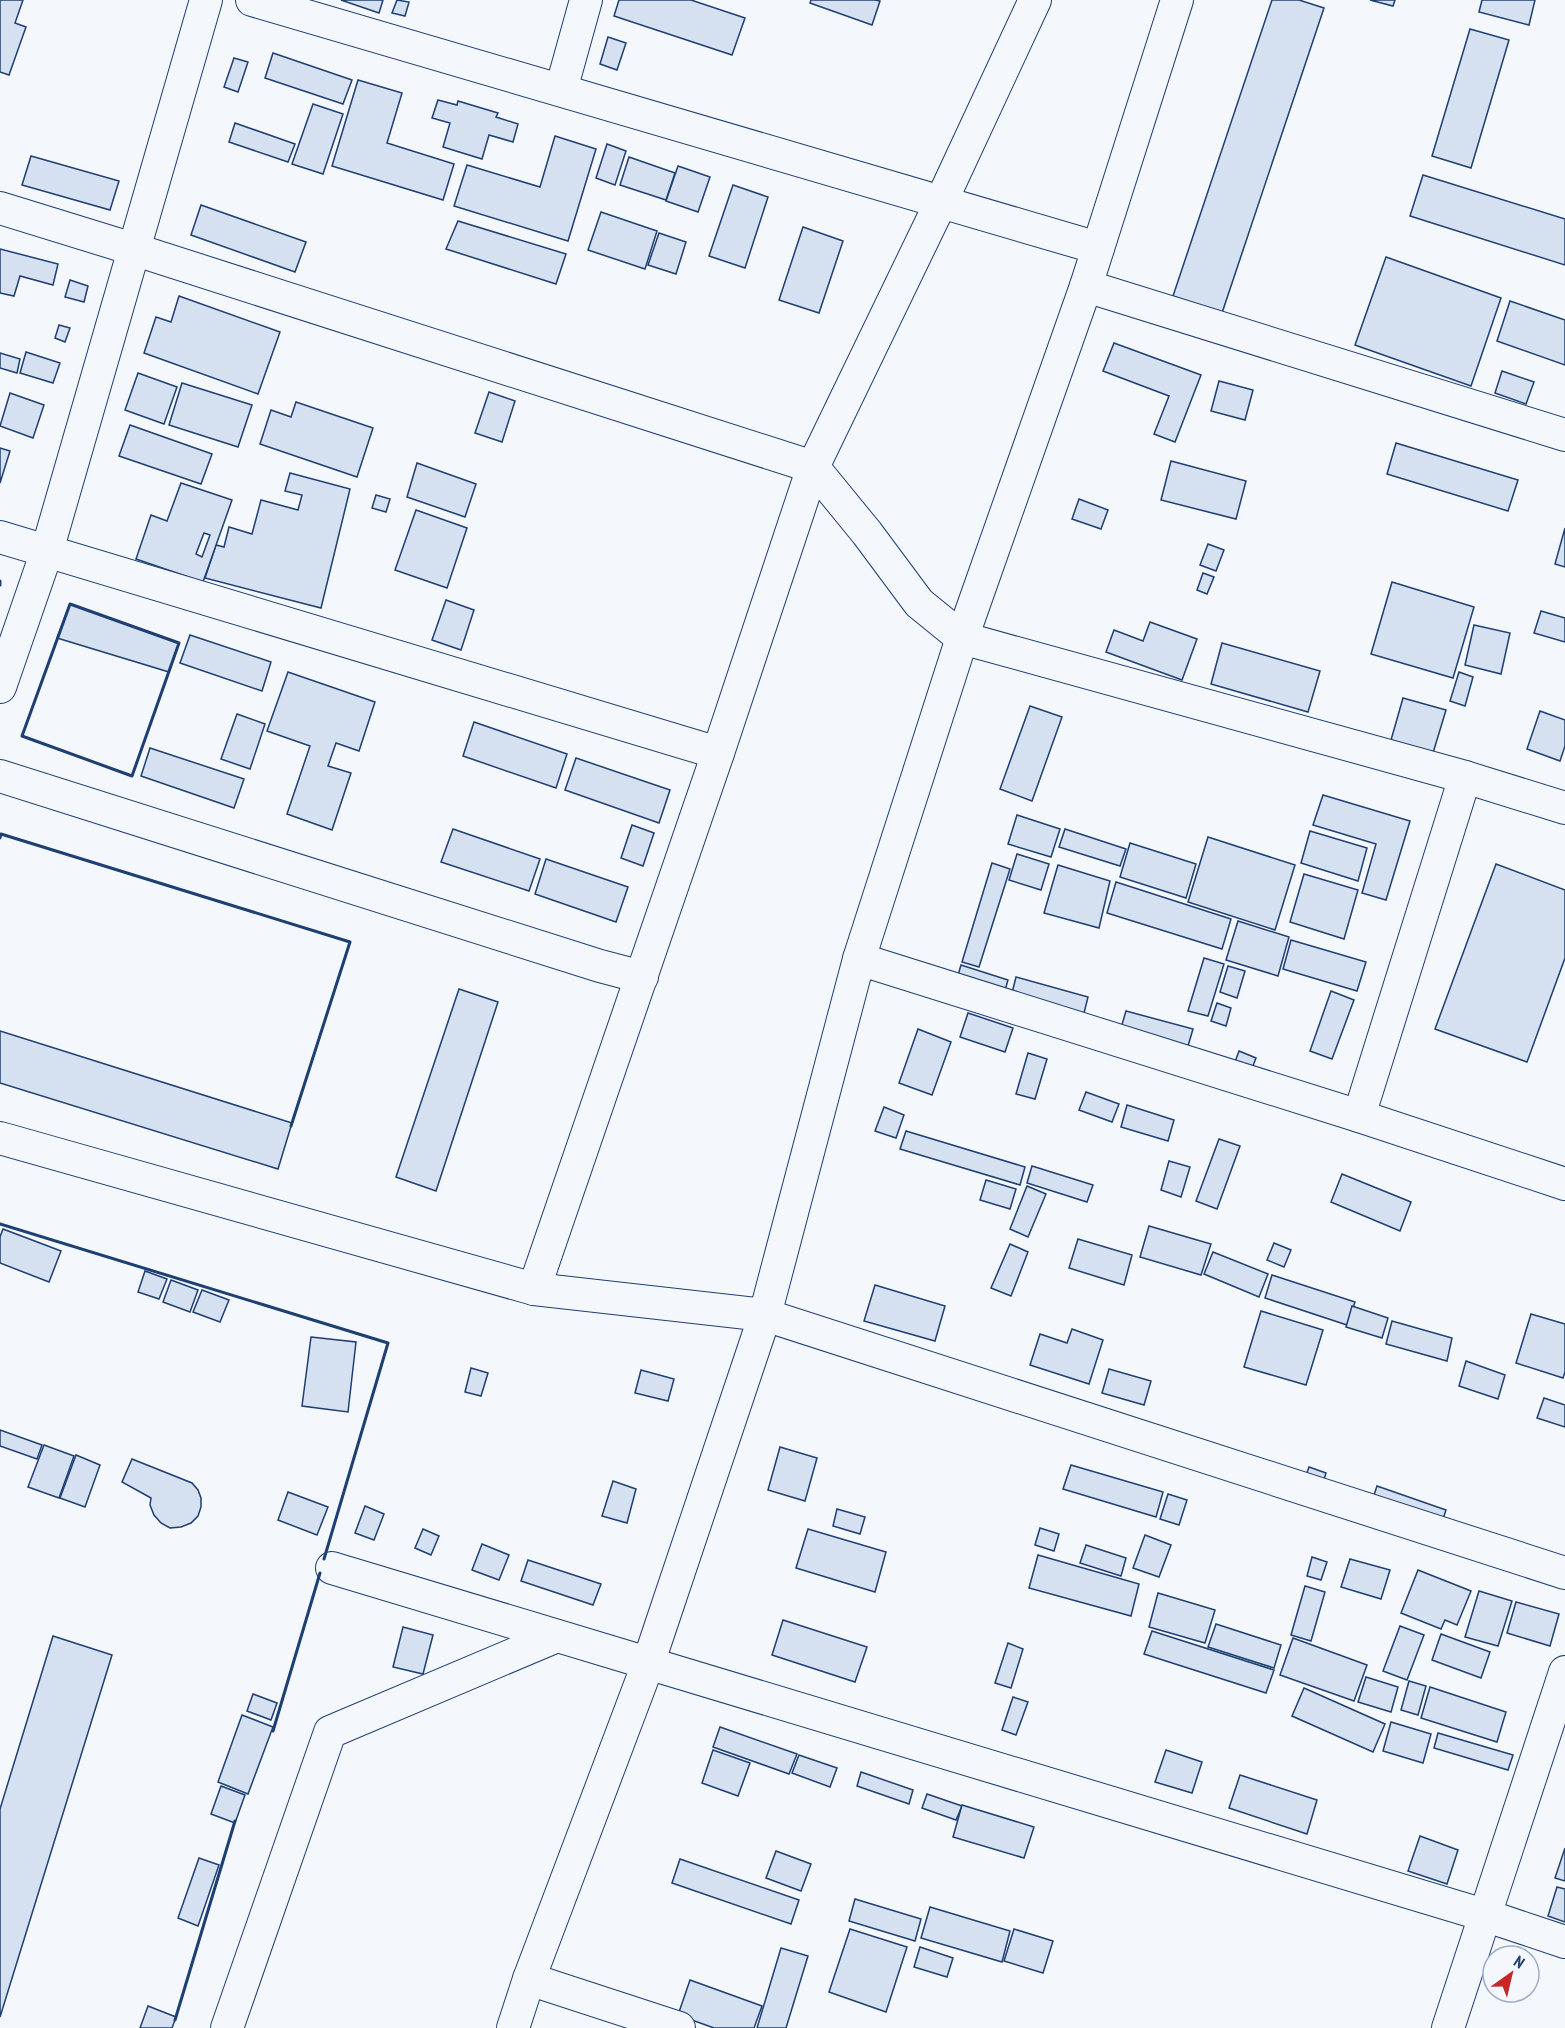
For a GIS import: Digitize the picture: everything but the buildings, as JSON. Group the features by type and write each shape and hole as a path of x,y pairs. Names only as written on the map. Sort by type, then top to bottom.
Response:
{"street":[{"path":"0,687 47,550 206,0"},
{"path":"252,0 1098,248"},
{"path":"561,90 586,0"},
{"path":"534,1289 642,977 813,467 941,202 1035,0"},
{"path":"513,2028 529,1979 648,1664 765,1315 859,959 962,638 1086,286 1177,0"},
{"path":"0,208 813,467 867,532 919,603 962,638 1465,777 1565,808"},
{"path":"1086,286 1565,435"},
{"path":"0,537 718,753"},
{"path":"0,776 600,966 642,977"},
{"path":"1359,1116 1465,777"},
{"path":"859,959 1359,1116 1565,1184"},
{"path":"0,1138 534,1289 765,1315 1565,1573"},
{"path":"332,1568 1484,1915 1565,1942"},
{"path":"227,2028 330,1732 557,1636"},
{"path":"1448,2028 1565,1672"},
{"path":"529,1979 679,2028"}],"wall":[{"path":"70,604 179,643 132,776 22,736 70,604"},
{"path":"0,838 1,834 350,942 291,1126"},
{"path":"0,1224 388,1343 324,1559"},
{"path":"273,1731 320,1573"},
{"path":"175,2020 235,1821"}]}
